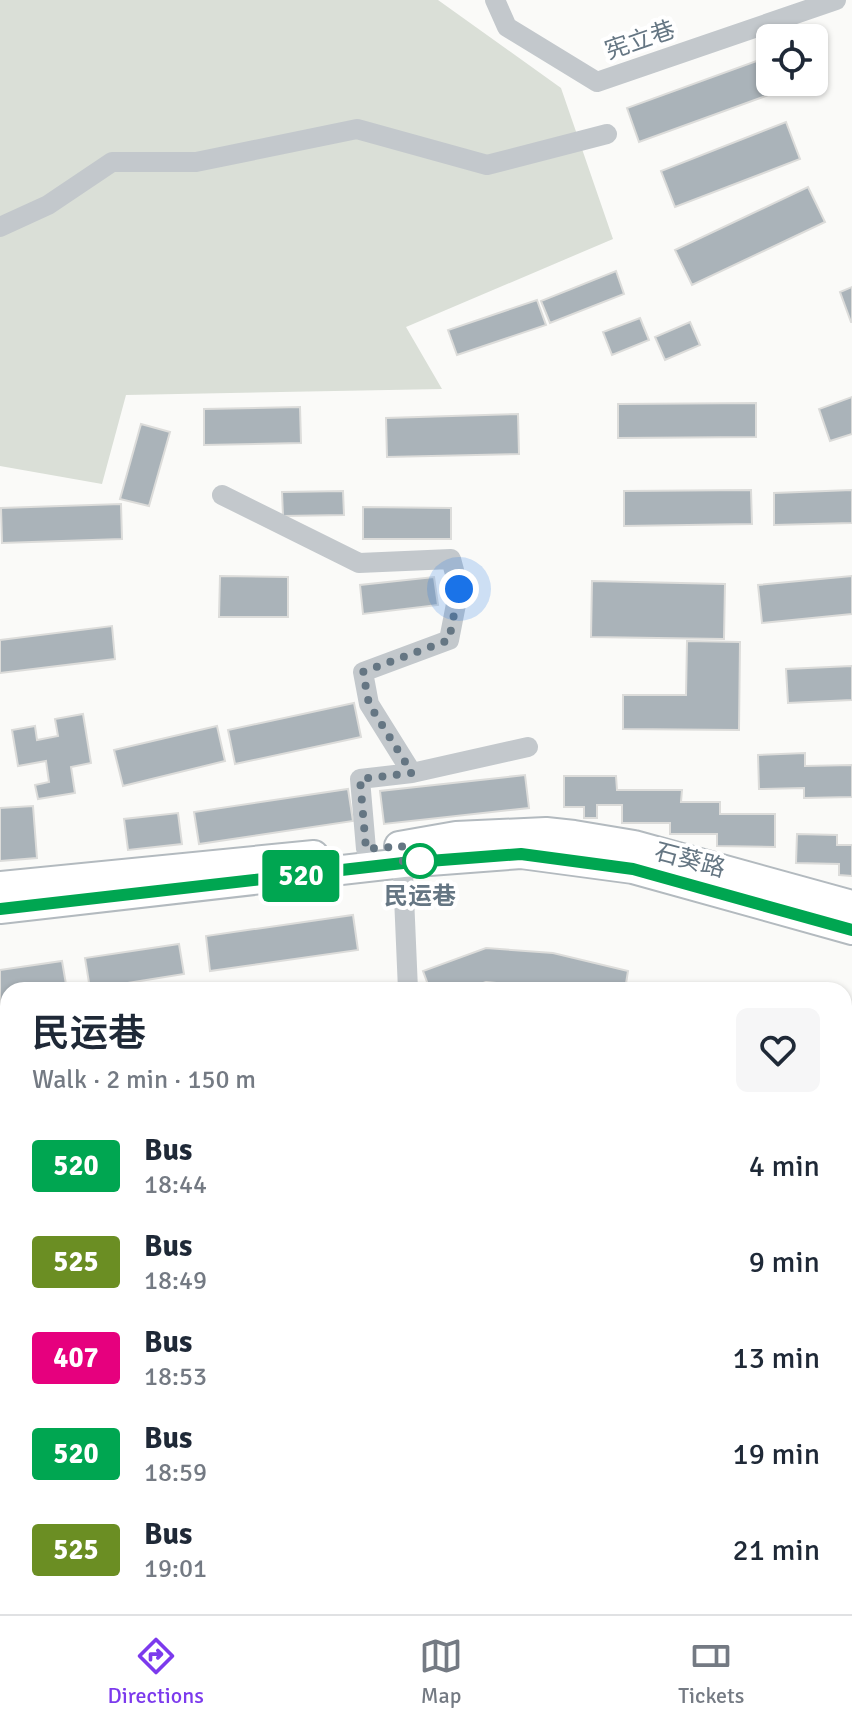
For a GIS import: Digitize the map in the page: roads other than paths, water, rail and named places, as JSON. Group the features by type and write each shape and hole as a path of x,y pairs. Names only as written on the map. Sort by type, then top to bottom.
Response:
{"main road":[{"name":"石葵路","path":"0,886 366,849 403,854 456,836 546,832 634,845 852,905"},
{"path":"0,909 403,854 521,854 633,869 852,930"}],"street":[{"name":"宪立巷","path":"495,0 507,27 597,82 836,0"},
{"path":"0,227 48,205 112,162 196,162 357,129 487,165 607,134"},
{"path":"222,495 359,563 451,559 459,589 449,640 363,672 369,704 412,773"},
{"path":"366,849 360,779 412,773 528,747"},
{"path":"403,854 408,982"}],"place":[{"name":"民运巷","path":"420,861"}]}
